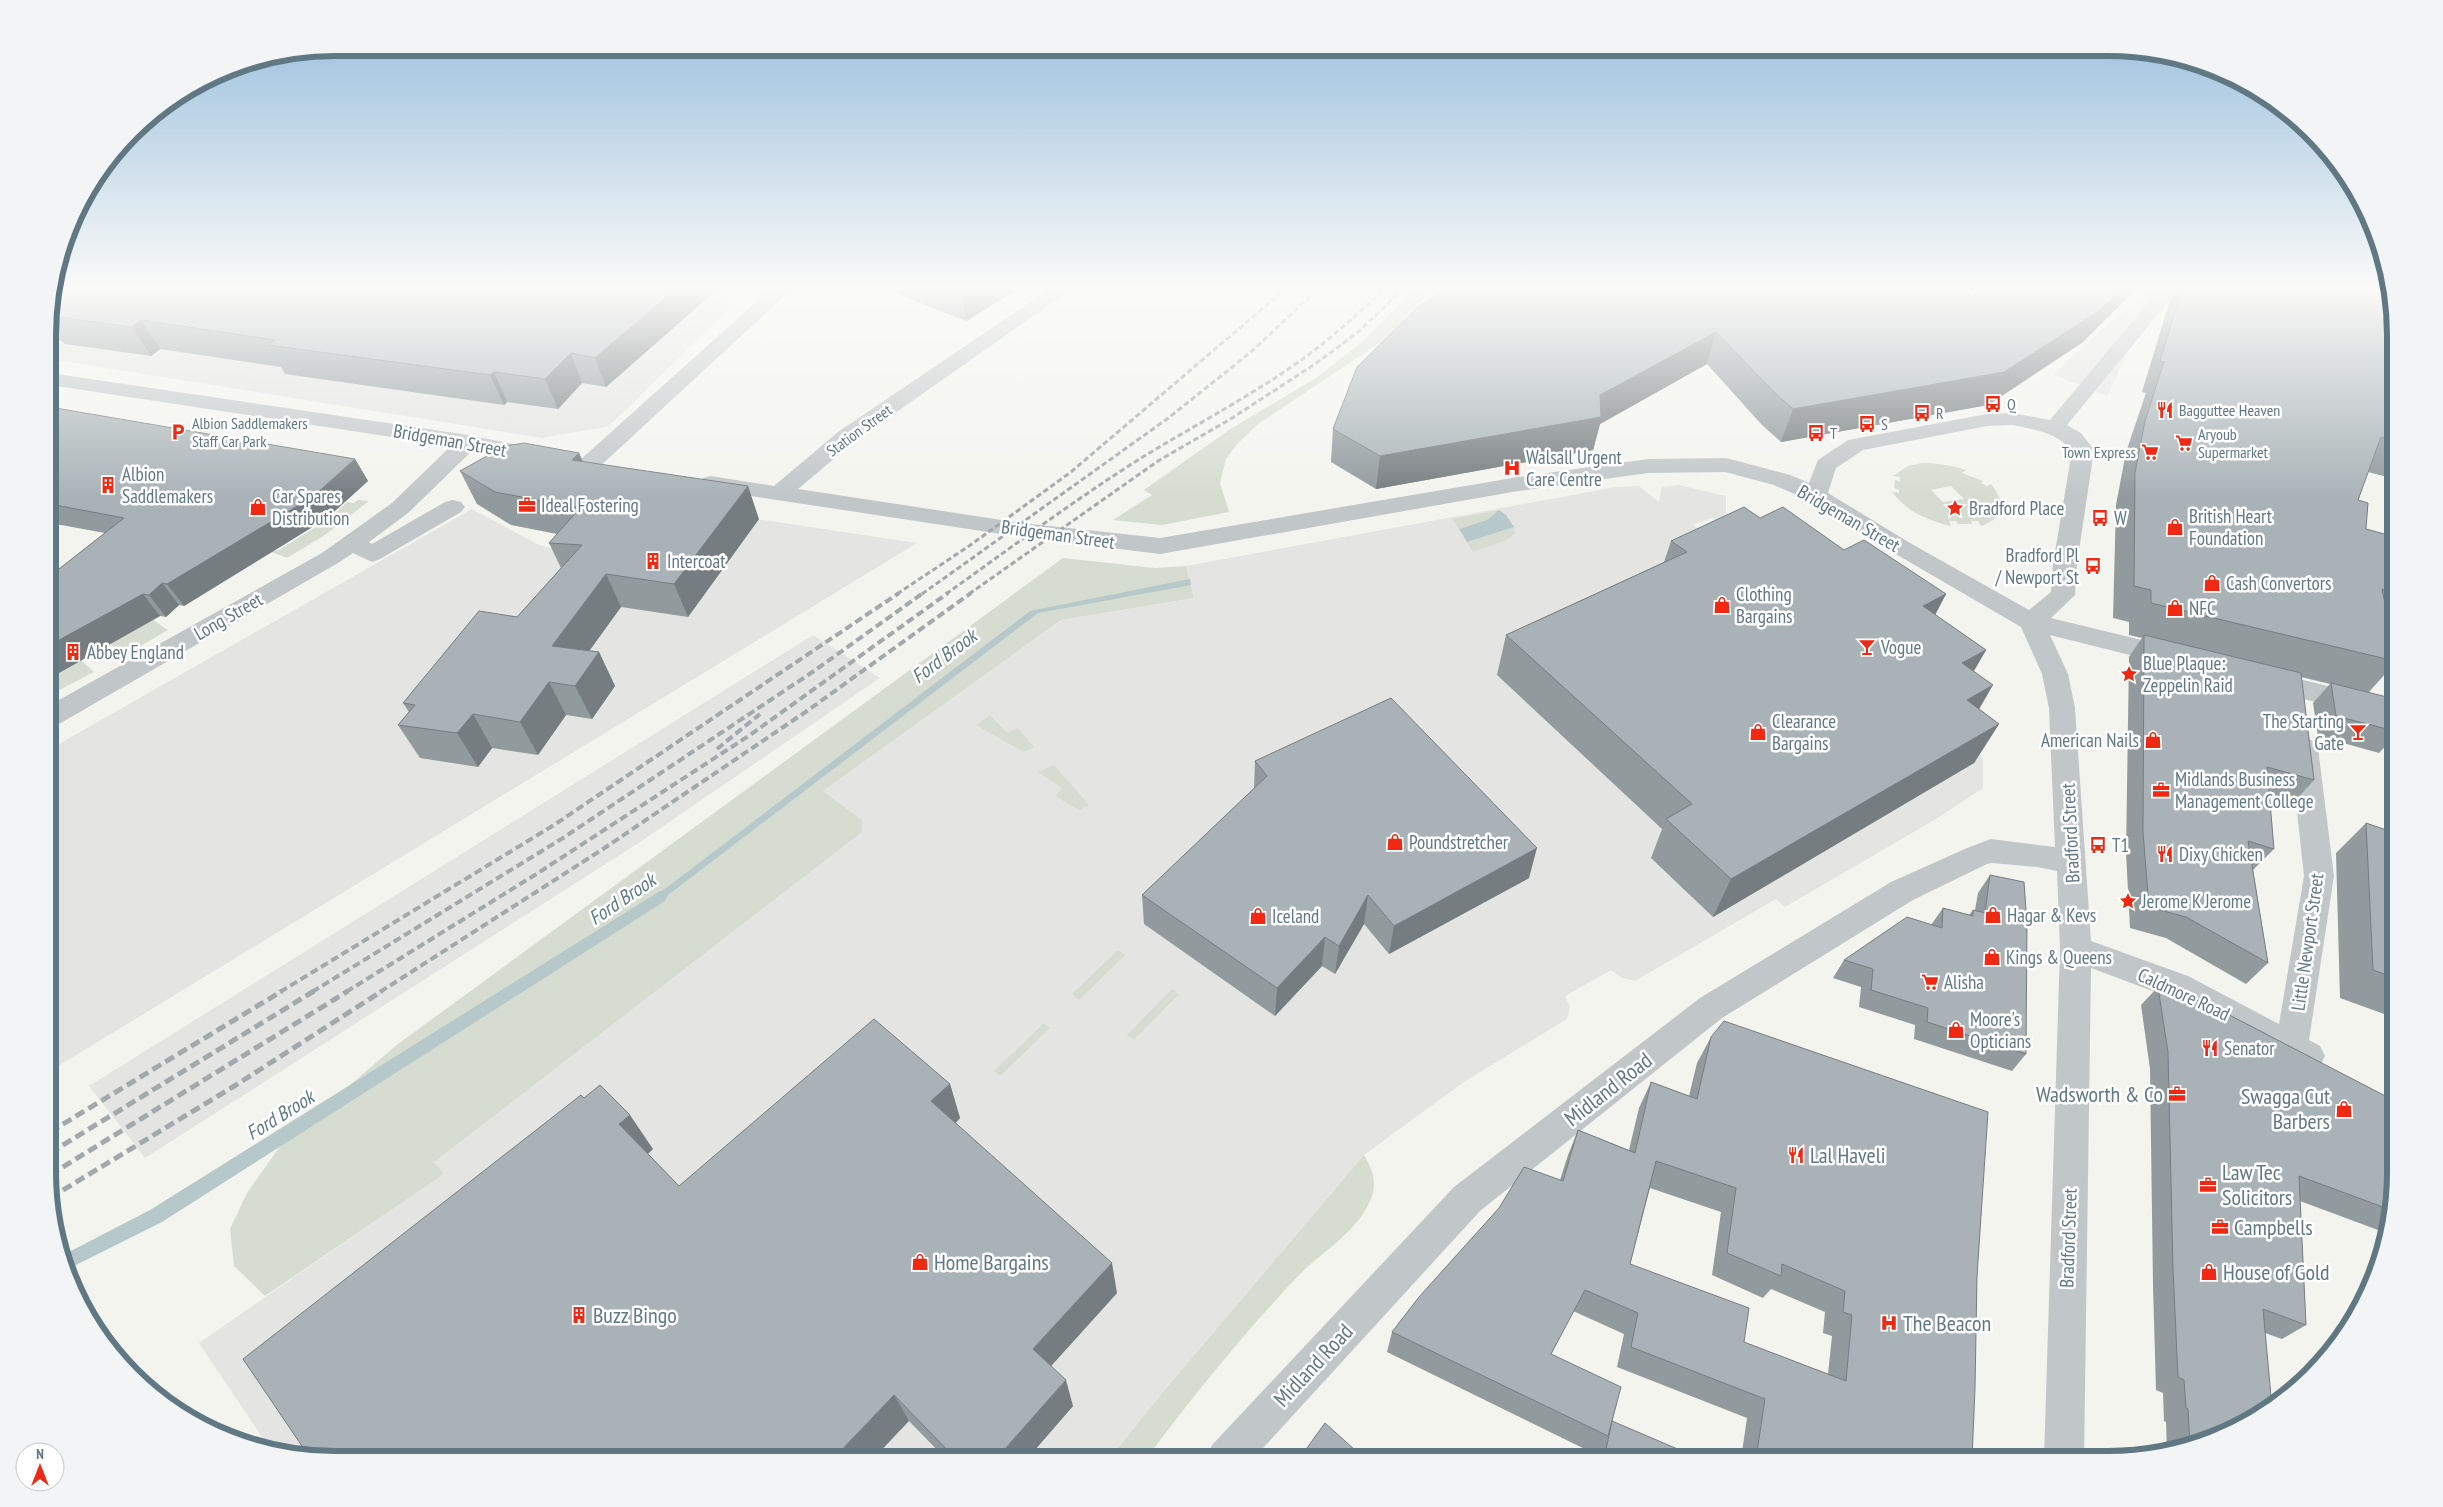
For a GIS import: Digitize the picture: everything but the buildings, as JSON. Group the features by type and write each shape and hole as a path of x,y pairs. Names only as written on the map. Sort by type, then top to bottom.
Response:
{"street":[{"path":"573,462 701,356"},
{"name":"Station Street","path":"779,493 846,437 964,356"},
{"path":"2055,427 2112,356"},
{"name":"Bridgeman Street","path":"56,380 468,442 616,470"},
{"path":"1816,495 1826,465 1856,445 1987,420 2013,420 2055,427 2073,438 2083,450 2081,471 2065,564 2063,595 2031,622"},
{"name":"Long Street","path":"56,713 330,558 400,508 468,442"},
{"name":"Bridgeman Street","path":"693,480 1022,530 1160,546 1518,484 1648,466 1726,465 1782,480 1816,495 1902,548 2031,622 2192,662"},
{"path":"352,542 372,554 453,507"},
{"name":"Bradford Street","path":"2031,622 2055,674 2062,708 2076,949 2064,1387 2064,1451"},
{"path":"2239,673 2387,710"},
{"name":"Little Newport Street","path":"2292,1048 2319,876 2296,687"},
{"name":"Midland Road","path":"1233,1451 1467,1199 1711,1008 1902,891 1977,856 1991,851 2038,855 2072,862"},
{"name":"Caldmore Road","path":"2076,949 2177,986 2335,1071"}],"shaded area":[{"path":"56,356 680,356 609,426 542,438 56,360"},
{"path":"1344,356 1360,356 1258,424 1237,444 1226,459 1220,483 1229,512 1162,525 1113,520 1152,495 1144,490 1229,430 1316,378"},
{"path":"2073,356 2126,356 2107,396 2054,375"},
{"path":"1933,463 1966,470 1962,473 1983,481 1981,483 1987,486 1991,484 2001,503 2000,514 1981,526 1978,521 1971,521 1972,524 1958,524 1956,521 1949,521 1951,526 1918,514 1904,505 1892,492 1899,493 1899,490 1894,488 1895,480 1900,481 1900,477 1893,476 1908,466","holes":["1951,486 1964,499 1943,502 1931,490"]},
{"path":"1679,485 1726,496 1726,520 1718,523 1712,518 1693,525 1983,758 1983,788 1936,819 1785,907 1776,899 1635,981 1622,978 1611,970 1565,996 1570,1007 1567,1019 1464,1082 1364,1155 1163,1392 1115,1451 335,1451 299,1448 265,1441 199,1343 443,1174 434,1162 862,820 823,791 1061,620 1194,598 1186,566 1616,487 1639,486 1659,502 1662,487"},
{"path":"602,496 917,543 56,1067 56,746 472,509 539,545 555,549"},
{"path":"358,500 369,501 325,535 287,558 269,551 272,549 277,551 329,519 347,502 354,503"},
{"path":"1499,510 1487,520 1459,529 1452,519"},
{"path":"1499,510 1506,515 1514,527 1467,542 1459,529 1487,520"},
{"path":"1514,527 1515,534 1504,541 1473,552 1467,542"},
{"path":"1063,558 1155,568 1186,566 1194,598 1061,620 823,791 862,820 862,832 434,1162 444,1174 265,1296 234,1266 230,1229 247,1193 283,1142 398,1044"},
{"path":"1190,579 1191,585 1038,613 651,908 645,904 1030,611"},
{"path":"153,620 168,630 125,655 110,644"},
{"path":"813,635 880,678 640,842 145,1158 89,1086"},
{"path":"81,660 94,672 56,692 56,675"},
{"path":"990,715 1007,733 1018,728 1034,747 1024,752 976,725"},
{"path":"1054,765 1089,805 1079,810 1055,796 1062,788 1038,772"},
{"path":"1118,950 1125,955 1079,1000 1072,994"},
{"path":"1172,989 1179,994 1134,1040 1127,1035"},
{"path":"1044,1023 1050,1028 1000,1076 994,1071"},
{"path":"1364,1155 1372,1172 1374,1189 1370,1201 1356,1223 1299,1275 1239,1341 1152,1451 1115,1451 1163,1392"}],"waterway":[{"name":"Ford Brook","path":"71,1260 156,1216 660,897"}],"railway":[{"path":"897,594 969,546 1071,472 1207,356"},
{"path":"922,594 1167,419 1246,356"},
{"path":"946,594 1120,471 1246,396 1306,356"},
{"path":"969,594 1158,461 1229,420 1325,356"},
{"path":"280,992 554,825 899,593"},
{"path":"312,992 563,838 814,671 923,593"},
{"path":"346,992 538,873 750,735 948,593"},
{"path":"380,992 603,849 807,711 971,593"},
{"path":"717,749 760,714"},
{"path":"56,1128 282,991"},
{"path":"56,1149 314,991"},
{"path":"56,1171 348,991"},
{"path":"57,1194 236,1085 382,991"}],"place":[{"name":"Q","path":"1993,404"},
{"name":"Bagguttee Heaven","path":"2165,410"},
{"name":"R","path":"1922,413"},
{"name":"S","path":"1867,424"},
{"name":"Albion Saddlemakers Staff Car Park","path":"178,432"},
{"name":"T","path":"1816,433"},
{"name":"Aryoub Supermarket","path":"2184,443"},
{"name":"Town Express","path":"2150,452"},
{"name":"Walsall Urgent Care Centre","path":"1512,468"},
{"name":"Albion Saddlemakers","path":"108,485"},
{"name":"Ideal Fostering","path":"527,505"},
{"name":"Car Spares Distribution","path":"258,507"},
{"name":"Bradford Place","path":"1955,508"},
{"name":"W","path":"2100,518"},
{"name":"British Heart Foundation","path":"2175,527"},
{"name":"Intercoat","path":"653,561"},
{"name":"Bradford Pl / Newport St","path":"2093,566"},
{"name":"Cash Convertors","path":"2212,583"},
{"name":"Clothing Bargains","path":"1722,605"},
{"name":"NFC","path":"2175,608"},
{"name":"Vogue","path":"1867,647"},
{"name":"Abbey England","path":"73,652"},
{"name":"Blue Plaque: Zeppelin Raid","path":"2129,674"},
{"name":"Clearance Bargains","path":"1758,732"},
{"name":"The Starting Gate","path":"2358,732"},
{"name":"American Nails","path":"2153,740"},
{"name":"Midlands Business Management College","path":"2161,790"},
{"name":"Poundstretcher","path":"1395,842"},
{"name":"T1","path":"2098,845"},
{"name":"Dixy Chicken","path":"2165,854"},
{"name":"Jerome K Jerome","path":"2128,901"},
{"name":"Hagar & Kevs","path":"1993,915"},
{"name":"Iceland","path":"1258,916"},
{"name":"Kings & Queens","path":"1992,957"},
{"name":"Alisha","path":"1930,982"},
{"name":"Moore's Opticians","path":"1956,1030"},
{"name":"Senator","path":"2210,1048"},
{"name":"Wadsworth & Co","path":"2177,1094"},
{"name":"Swagga Cut Barbers","path":"2344,1109"},
{"name":"Lal Haveli","path":"1796,1155"},
{"name":"Law Tec Solicitors","path":"2208,1185"},
{"name":"Campbells","path":"2220,1227"},
{"name":"Home Bargains","path":"920,1262"},
{"name":"House of Gold","path":"2209,1272"},
{"name":"Buzz Bingo","path":"579,1315"},
{"name":"The Beacon","path":"1889,1323"}]}
